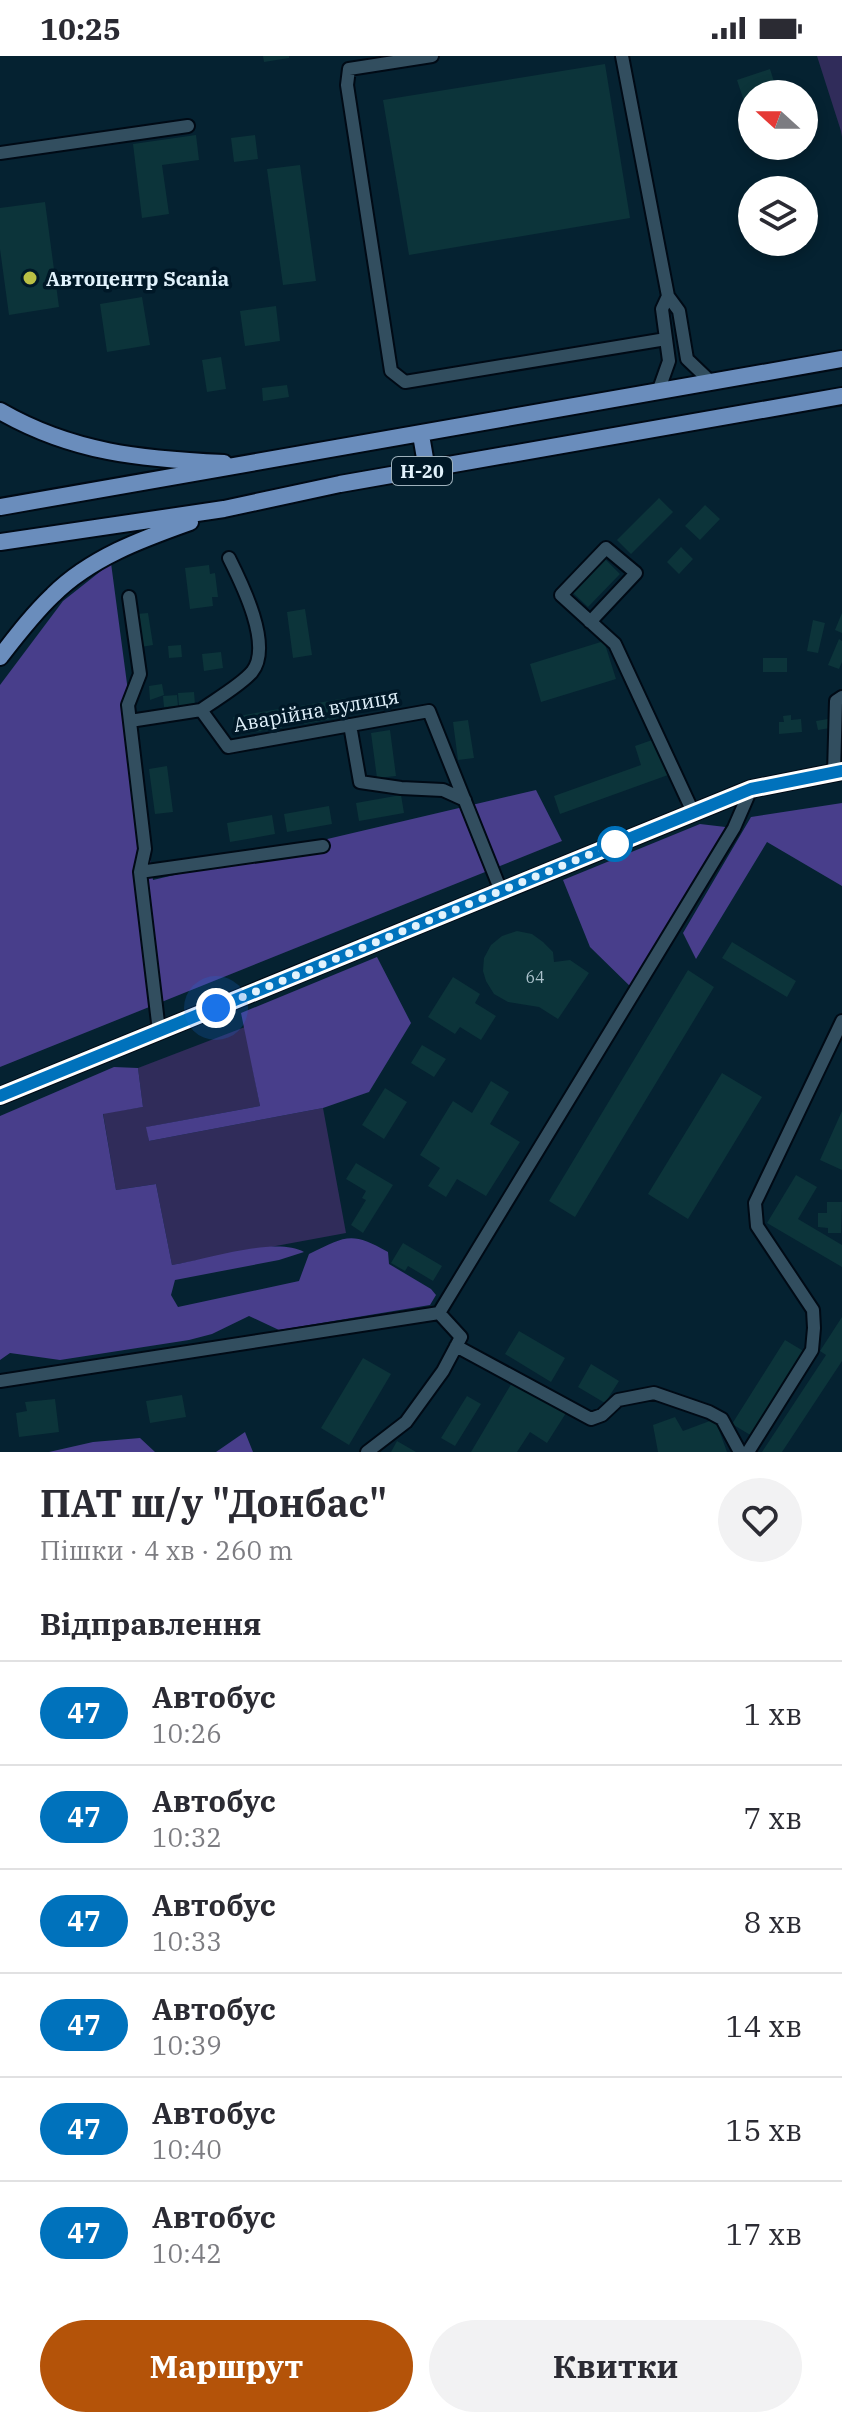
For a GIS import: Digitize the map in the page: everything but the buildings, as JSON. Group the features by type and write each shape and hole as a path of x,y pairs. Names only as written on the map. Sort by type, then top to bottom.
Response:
{"main road":[{"name":"Н-20","path":"0,507 842,359"},
{"name":"Н-20","path":"0,542 224,509 340,484 842,396"},
{"path":"0,411 54,437 90,449 153,459 253,464"},
{"path":"421,435 427,470"},
{"path":"0,657 55,592 85,570 122,548 224,509"},
{"path":"0,1096 751,789 838,772"}],"street":[{"path":"432,56 349,69 347,85 391,371 405,382 666,339"},
{"path":"622,56 668,296 679,311 687,359 711,382"},
{"path":"0,153 188,126"},
{"path":"658,392 669,361 662,309 668,296"},
{"path":"590,622 636,573 606,548 561,595 590,622 615,644 693,812"},
{"path":"130,721 201,710 252,672 260,652 248,598 229,558"},
{"path":"129,597 140,674 128,705 145,849 140,872 159,1031"},
{"path":"838,772 836,701 842,697"},
{"name":"Аварійна вулиця","path":"201,710 228,747 429,711 501,891"},
{"path":"350,725 360,782 443,790 465,800"},
{"path":"0,1381 439,1313 734,828 751,789"},
{"path":"140,872 323,846"},
{"path":"748,1452 812,1350 814,1328 813,1310 757,1226 755,1203 842,1021"},
{"path":"367,1452 406,1422 443,1371 461,1337 439,1313"},
{"path":"456,1346 591,1419 602,1415 618,1400 654,1393 709,1412 722,1419 740,1452"}],"shaded area":[{"path":"817,56 842,56 842,137 841,131"},
{"path":"111,563 153,880 536,790 562,841 0,1067 0,685 63,601"},
{"path":"842,803 842,886 767,842 696,959 683,933 751,817"},
{"path":"700,824 734,828 636,992 590,947 563,880"},
{"path":"377,957 411,1023 369,1092 323,1108 149,1141 146,1127 260,1106 241,1013"},
{"path":"245,1027 260,1106 147,1127 149,1141 323,1108 346,1233 172,1265 156,1184 116,1190 103,1113 143,1107 138,1068"},
{"path":"114,1067 138,1068 143,1107 103,1114 116,1190 156,1184 172,1265 258,1248 291,1248 304,1252 279,1260 175,1280 171,1295 178,1307 299,1281 309,1254 348,1238 365,1241 388,1252 389,1264 436,1295 430,1305 279,1330 249,1316 212,1334 189,1340 60,1360 10,1353 0,1360 0,1116"},
{"path":"245,1432 253,1452 216,1452"},
{"path":"140,1438 155,1452 49,1452 93,1442"}],"bus line":[{"name":"47","path":"0,1096 751,789 842,771"}],"place":[{"name":"Автоцентр Scania","path":"30,278"}],"route":[{"path":"216,1008 615,844"}]}
